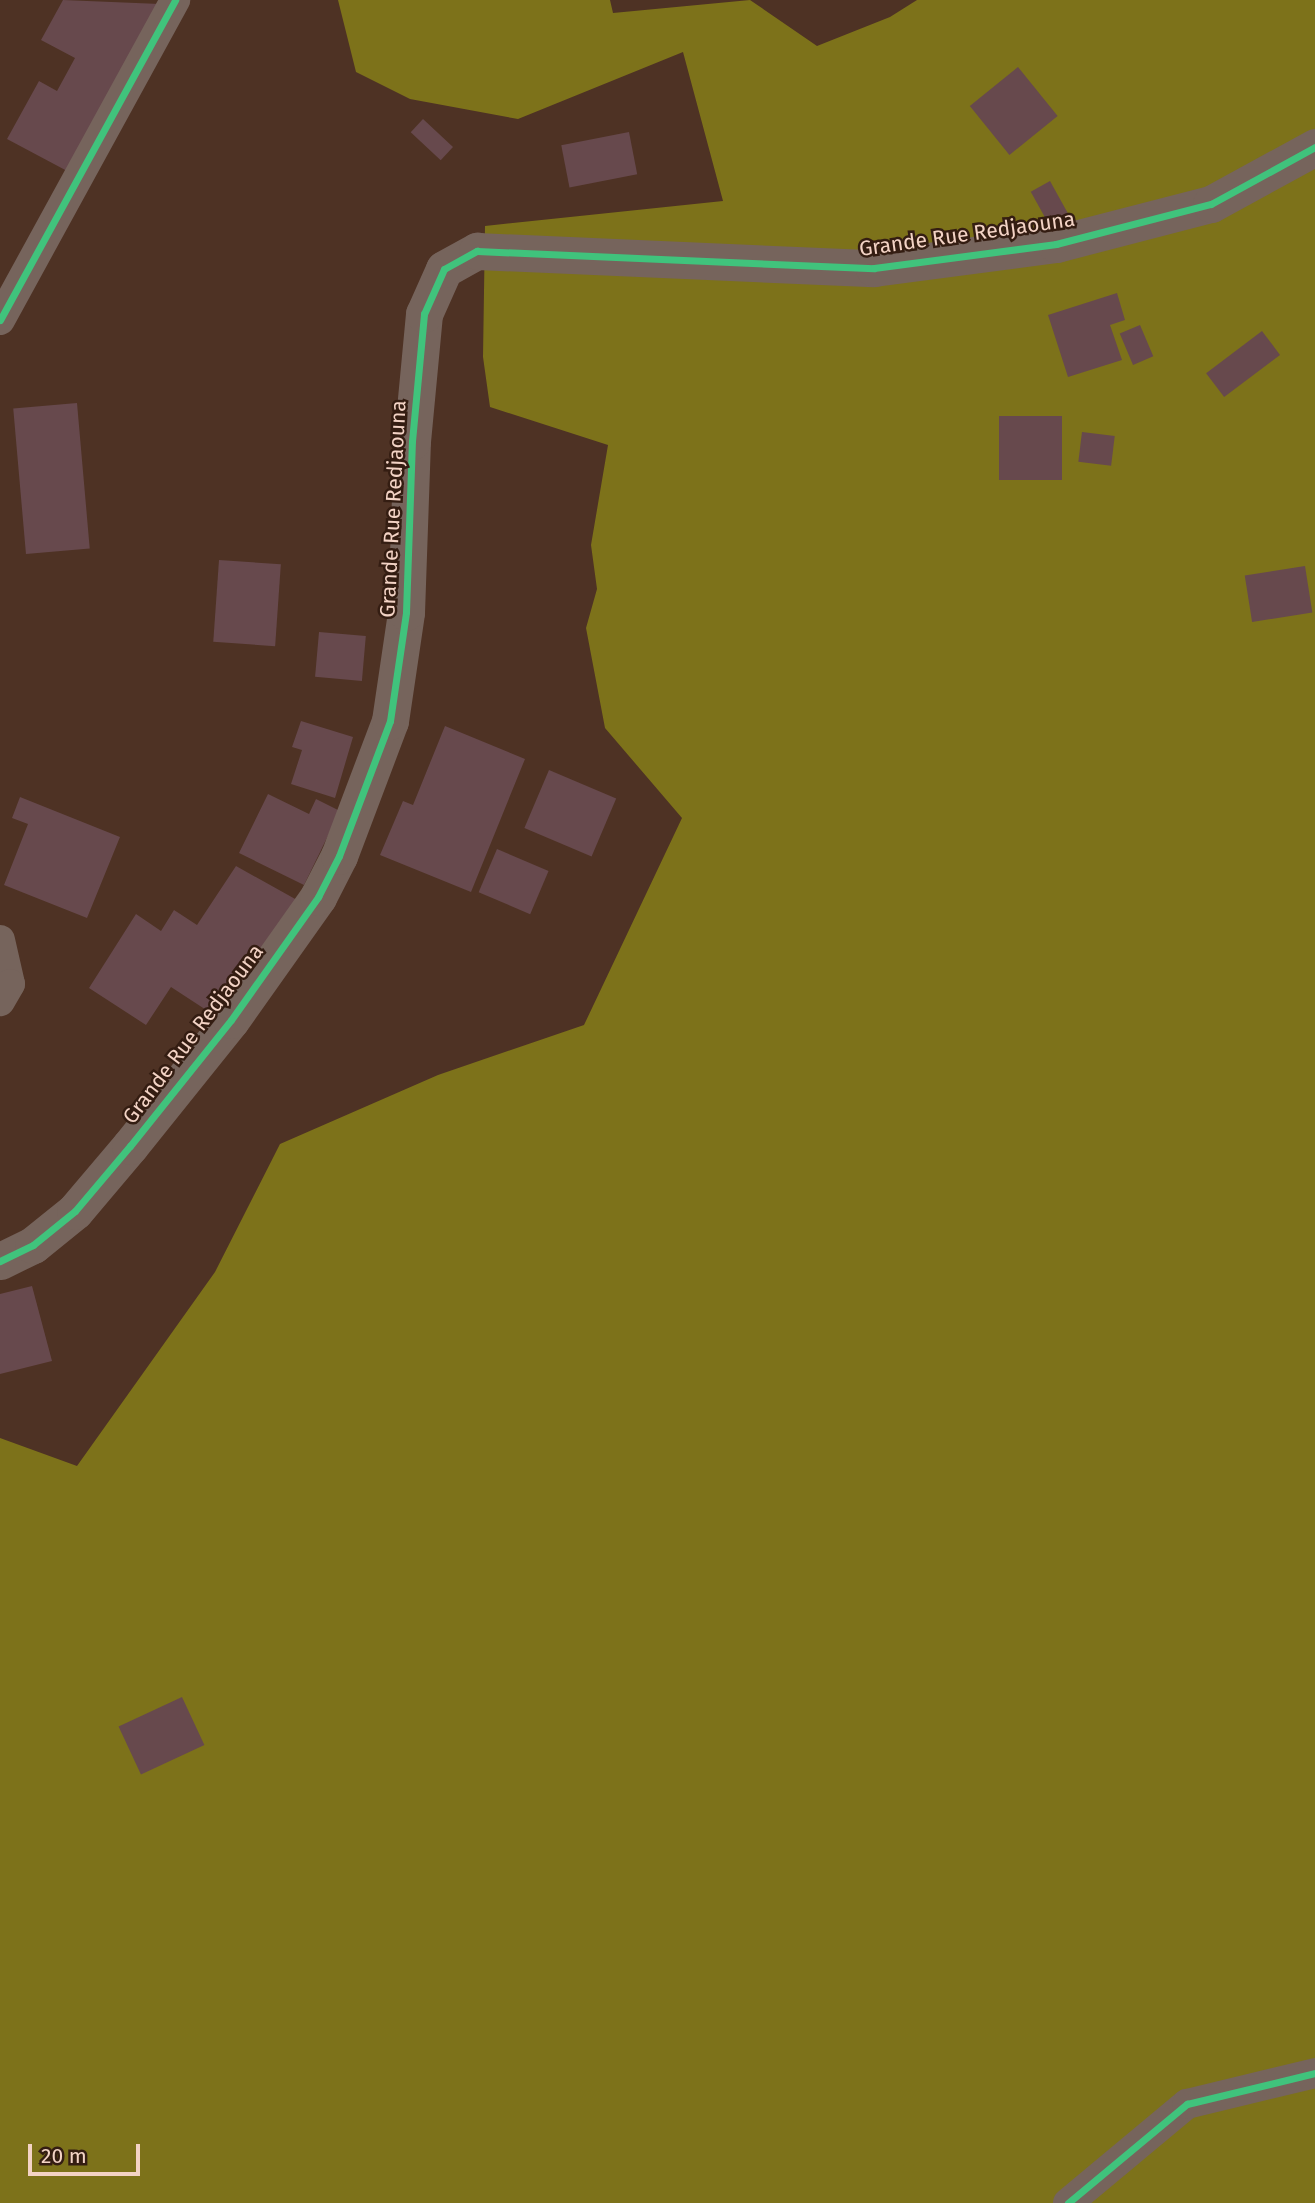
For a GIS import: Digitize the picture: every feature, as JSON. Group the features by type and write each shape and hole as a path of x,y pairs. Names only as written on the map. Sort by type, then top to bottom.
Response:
{"street":[{"path":"0,320 174,0"},
{"name":"Grande Rue Redjaouna","path":"0,1261 33,1245 75,1211 122,1155 231,1020 318,897 339,856 390,721 406,612 412,441 424,314 444,269 477,251 874,268 1056,244 1211,204 1315,147"},
{"path":"0,940 10,984 0,1001"},
{"path":"1068,2203 1188,2104 1315,2073"}],"shaded area":[{"path":"338,0 610,0 613,13 750,0 817,46 890,17 917,0 1315,0 1315,2203 0,2203 0,1438 77,1466 215,1272 280,1144 438,1075 584,1025 682,818 605,728 586,628 597,589 591,545 608,445 490,407 483,357 485,226 723,201 683,52 518,119 410,99 356,72"}],"building":[{"path":"63,0 160,4 69,172 7,139 39,81 57,91 75,58 41,40"},
{"path":"1018,67 1058,116 1009,155 970,106"},
{"path":"423,119 453,147 441,160 411,132"},
{"path":"629,132 637,174 569,187 561,145"},
{"path":"1050,181 1068,214 1049,225 1031,192"},
{"path":"1117,293 1125,320 1110,325 1122,360 1068,377 1048,315"},
{"path":"1140,325 1153,356 1133,365 1120,334"},
{"path":"1262,331 1280,355 1224,397 1206,373"},
{"path":"77,403 90,548 26,554 13,409"},
{"path":"999,416 1062,416 1062,480 999,480"},
{"path":"1082,432 1115,436 1111,466 1078,462"},
{"path":"219,560 281,564 275,646 213,642"},
{"path":"1305,566 1312,612 1252,622 1245,576"},
{"path":"319,632 366,636 362,681 315,677"},
{"path":"301,721 353,737 335,798 291,784 302,750 292,747"},
{"path":"445,726 525,759 471,892 380,855 403,801 413,805"},
{"path":"549,770 616,799 592,857 524,828"},
{"path":"268,794 309,814 316,799 340,811 304,885 239,853"},
{"path":"20,797 120,837 87,918 4,885 28,824 12,818"},
{"path":"497,849 549,871 530,914 479,892"},
{"path":"236,866 297,900 220,1019 171,987 146,1025 89,988 136,914 161,931 174,910 197,925"},
{"path":"32,1286 52,1361 0,1374 0,1294"},
{"path":"182,1697 204,1745 141,1775 119,1727"}],"cycle path":[{"path":"0,320 175,0"},
{"path":"0,1261 33,1245 75,1211 130,1146 231,1020 318,897 339,856 390,721 406,612 412,441 424,314 444,269 477,251 874,268 1056,244 1211,204 1315,147"},
{"path":"1068,2203 1187,2104 1315,2073"}]}
